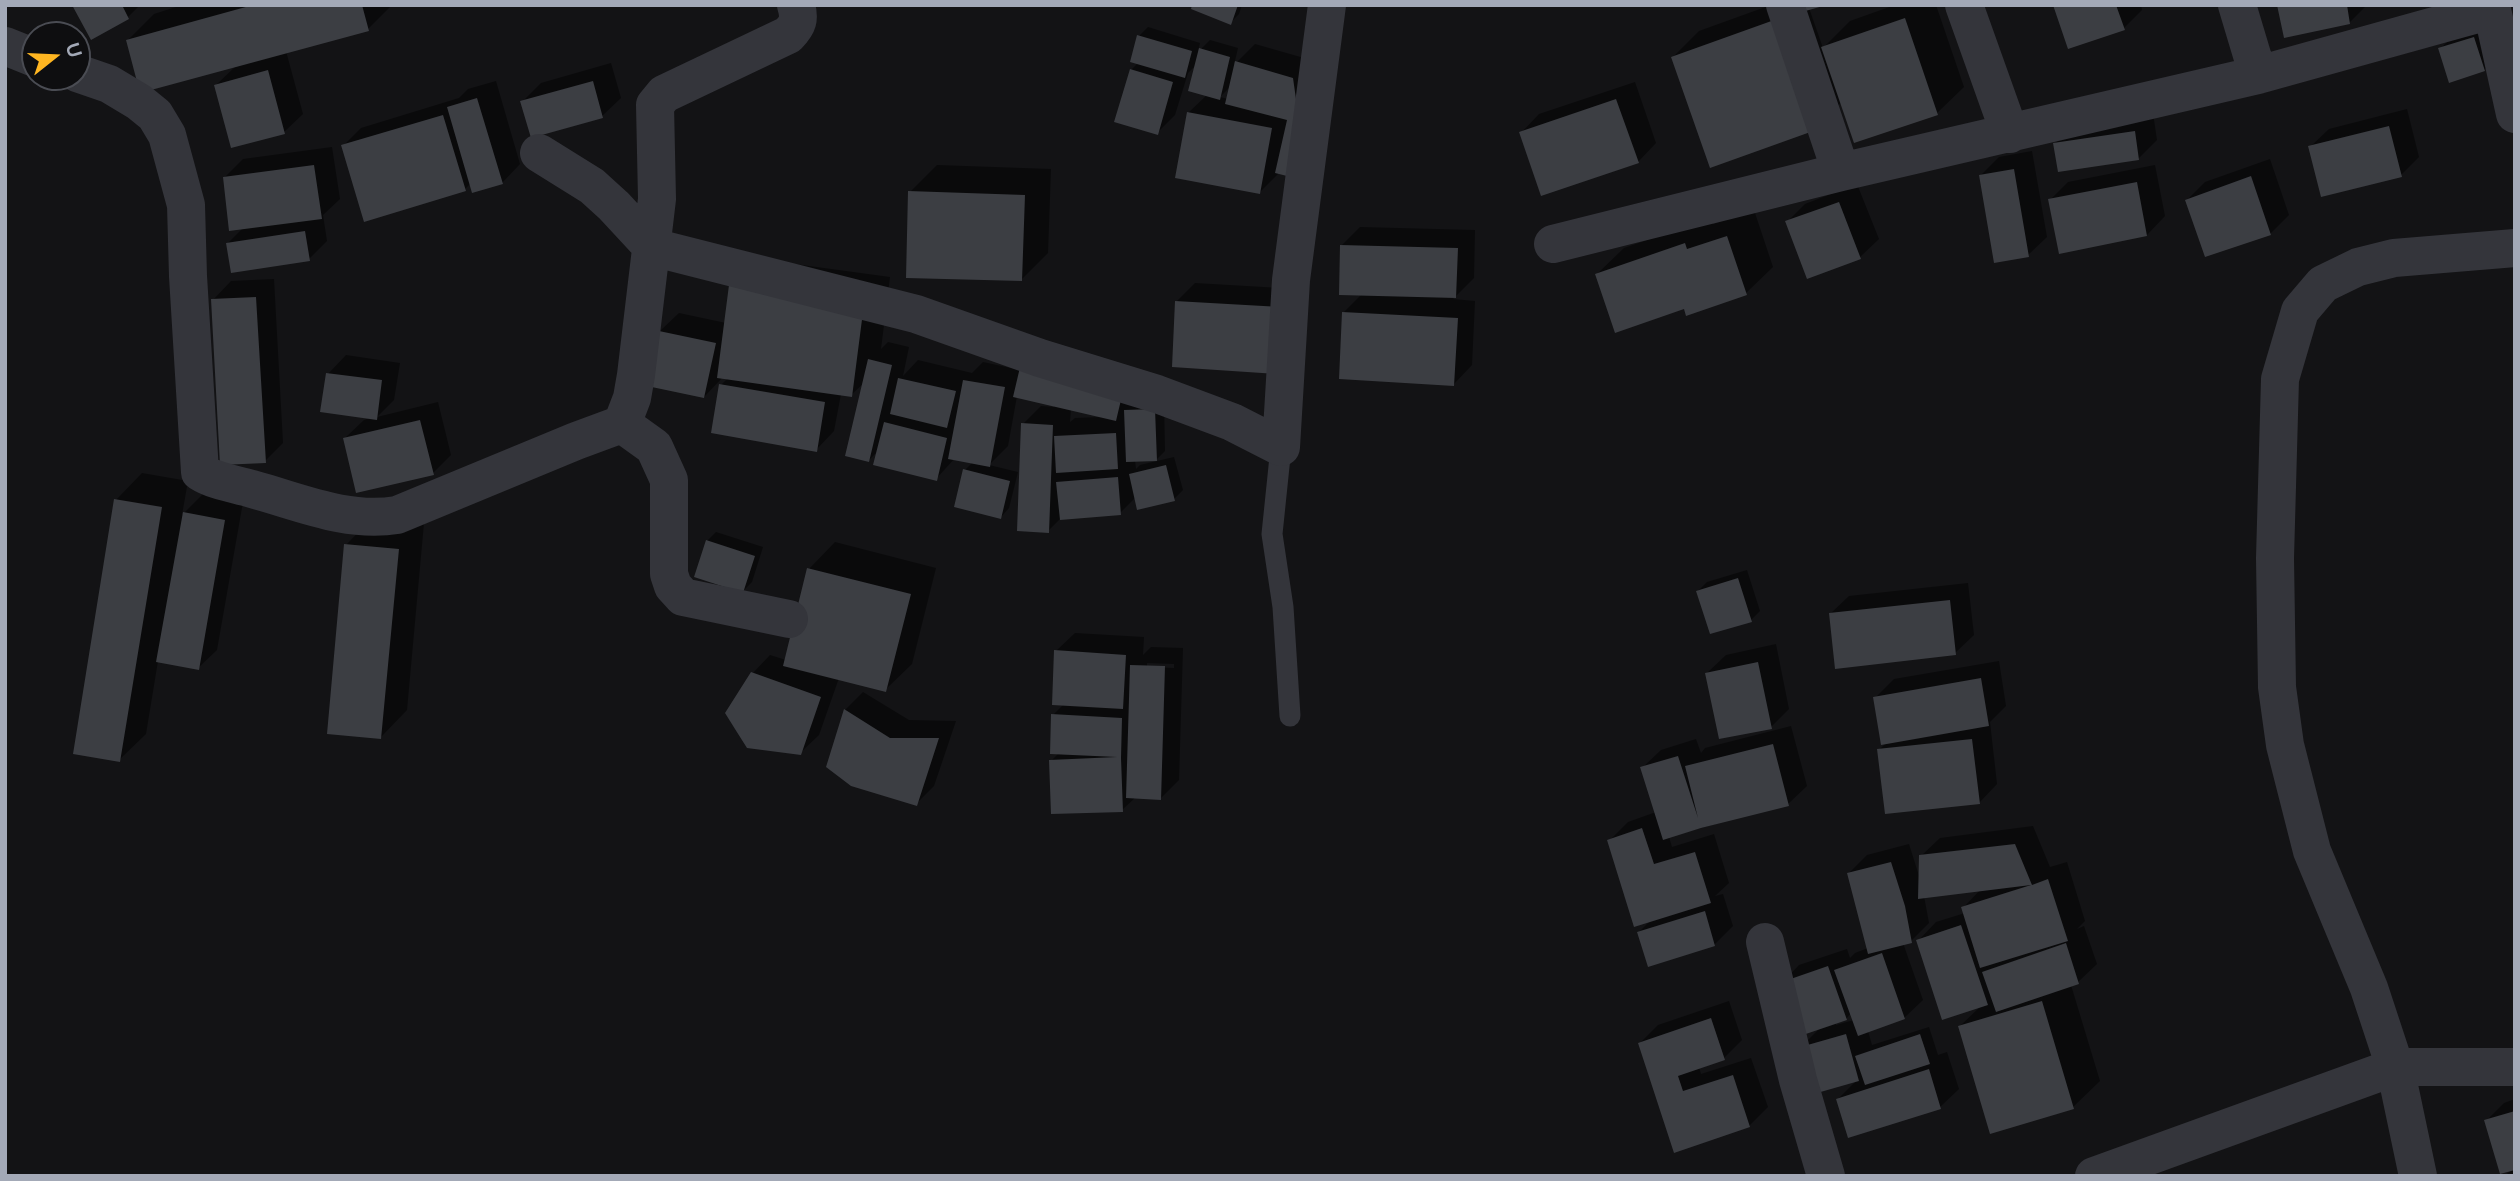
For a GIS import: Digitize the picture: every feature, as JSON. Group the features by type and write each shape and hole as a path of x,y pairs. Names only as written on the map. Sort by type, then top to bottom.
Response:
{"street":[{"path":"91,77 109,83 139,102 155,115 167,135 186,205 201,474 322,510 352,517 376,518 397,514 622,424 632,398 652,247 657,199 657,100 664,94 788,35 797,27 799,16 796,5"},
{"path":"539,153 592,186 652,247 916,314 1040,358 1157,394 1233,422 1281,447 1291,280 1327,5"},
{"path":"1785,5 1841,172"},
{"path":"1964,5 2010,134"},
{"path":"2237,5 2258,75"},
{"path":"1553,244 1841,172 2258,75 2492,8 2515,114"},
{"path":"2418,1176 2395,1067 2369,988 2312,851 2285,745 2277,687 2275,558 2280,379 2300,311 2323,284 2358,267 2394,258 2515,248"},
{"path":"622,424 654,447 670,480 670,574 673,586 683,597 789,620"},
{"path":"1765,942 1798,1080 1826,1176"},
{"path":"2094,1176 2395,1067 2515,1067"}],"lane":[{"path":"1281,447 1272,534 1283,607 1290,716"}],"building":[{"path":"72,5 122,5 129,19 91,40 91,21 81,21"},
{"path":"253,5 362,5 369,31 140,93 126,40"},
{"path":"1192,5 1238,5 1231,25 1191,9"},
{"path":"1800,5 1823,5 1823,6 1802,12"},
{"path":"2053,5 2116,5 2125,30 2068,49"},
{"path":"2277,5 2347,5 2350,24 2284,38"},
{"path":"1905,18 1938,115 1854,143 1821,47"},
{"path":"1777,19 1816,130 1710,168 1671,57"},
{"path":"1137,35 1192,51 1185,78 1130,62"},
{"path":"2474,37 2485,71 2449,83 2438,48"},
{"path":"1199,48 1230,57 1220,100 1188,91"},
{"path":"1235,61 1293,78 1298,113 1291,177 1275,173 1287,120 1225,104"},
{"path":"1130,69 1173,82 1158,135 1114,122"},
{"path":"268,70 285,134 231,148 214,85"},
{"path":"593,81 603,118 531,138 520,101"},
{"path":"477,98 503,184 472,193 447,107"},
{"path":"1616,99 1639,163 1541,196 1519,132"},
{"path":"1187,112 1272,128 1260,194 1175,178"},
{"path":"443,115 466,191 364,222 341,145"},
{"path":"2389,126 2402,177 2321,197 2308,146"},
{"path":"2135,131 2139,160 2058,172 2053,143"},
{"path":"314,165 322,219 229,231 223,177"},
{"path":"2014,169 2029,257 1994,263 1979,175"},
{"path":"2251,176 2271,235 2205,257 2185,200"},
{"path":"2137,182 2147,236 2059,254 2048,199"},
{"path":"908,191 1025,195 1022,281 906,278"},
{"path":"1839,202 1861,259 1807,279 1785,221"},
{"path":"305,231 310,261 231,273 226,243"},
{"path":"1727,236 1747,295 1686,316 1684,309 1615,333 1595,274 1685,243 1687,249"},
{"path":"1340,245 1458,248 1456,298 1339,295"},
{"path":"729,285 864,304 852,397 717,378"},
{"path":"256,297 266,463 220,465 211,299"},
{"path":"1175,301 1281,307 1277,374 1172,367"},
{"path":"1342,312 1458,318 1454,386 1339,379"},
{"path":"659,331 716,343 704,398 647,386"},
{"path":"868,359 892,365 869,462 845,456"},
{"path":"1021,363 1124,387 1116,421 1013,397"},
{"path":"326,373 382,380 377,420 320,412"},
{"path":"898,378 956,391 947,428 890,414"},
{"path":"963,380 1005,387 990,467 948,459"},
{"path":"719,384 825,402 817,452 711,433"},
{"path":"1155,409 1157,461 1126,462 1124,410"},
{"path":"420,420 434,475 356,493 343,438"},
{"path":"884,422 947,438 937,481 873,465"},
{"path":"1021,423 1053,425 1049,533 1017,531"},
{"path":"1116,433 1118,469 1056,473 1054,436"},
{"path":"1166,465 1175,501 1137,510 1129,474"},
{"path":"963,469 1010,481 1001,519 954,507"},
{"path":"1118,477 1121,515 1060,520 1056,482"},
{"path":"114,499 162,507 120,762 73,754"},
{"path":"183,512 225,520 199,670 156,662"},
{"path":"706,540 755,556 743,593 694,577"},
{"path":"344,544 399,549 381,739 327,734"},
{"path":"807,568 911,594 886,692 783,666"},
{"path":"1738,578 1752,622 1710,634 1696,591"},
{"path":"1950,600 1956,655 1835,669 1829,613"},
{"path":"1054,650 1126,655 1123,709 1052,705"},
{"path":"1758,662 1772,729 1719,739 1705,673"},
{"path":"1130,665 1165,666 1161,800 1126,798"},
{"path":"751,672 821,697 801,755 747,748 725,713"},
{"path":"1981,678 1989,726 1881,745 1873,697"},
{"path":"844,709 890,738 939,738 917,806 851,786 826,767"},
{"path":"1051,714 1122,718 1123,812 1051,814 1049,760 1117,757 1050,754"},
{"path":"1972,739 1980,804 1885,814 1877,749"},
{"path":"1773,744 1789,806 1663,840 1640,767 1678,756 1698,818 1685,766"},
{"path":"1642,828 1654,864 1695,852 1711,903 1634,927 1607,840"},
{"path":"2015,844 2032,885 2048,879 2068,941 1980,968 1961,907 2031,885 1918,899 1919,855"},
{"path":"1891,862 1905,906 1912,943 1868,954 1847,873"},
{"path":"1705,911 1715,946 1648,967 1637,932"},
{"path":"1961,925 1988,1005 1942,1020 1916,940"},
{"path":"2066,943 2079,984 1996,1012 1982,972"},
{"path":"1882,953 1905,1019 1858,1036 1834,970"},
{"path":"1828,966 1847,1020 1797,1037 1779,983"},
{"path":"2042,1001 2074,1109 1990,1134 1958,1026"},
{"path":"1711,1018 1725,1060 1678,1076 1683,1091 1733,1075 1750,1127 1674,1153 1638,1043"},
{"path":"1846,1034 1859,1081 1810,1095 1797,1048"},
{"path":"1920,1034 1930,1064 1865,1085 1855,1056"},
{"path":"1929,1069 1941,1109 1848,1138 1836,1099"},
{"path":"2515,1111 2515,1170 2500,1174 2484,1120"}]}
